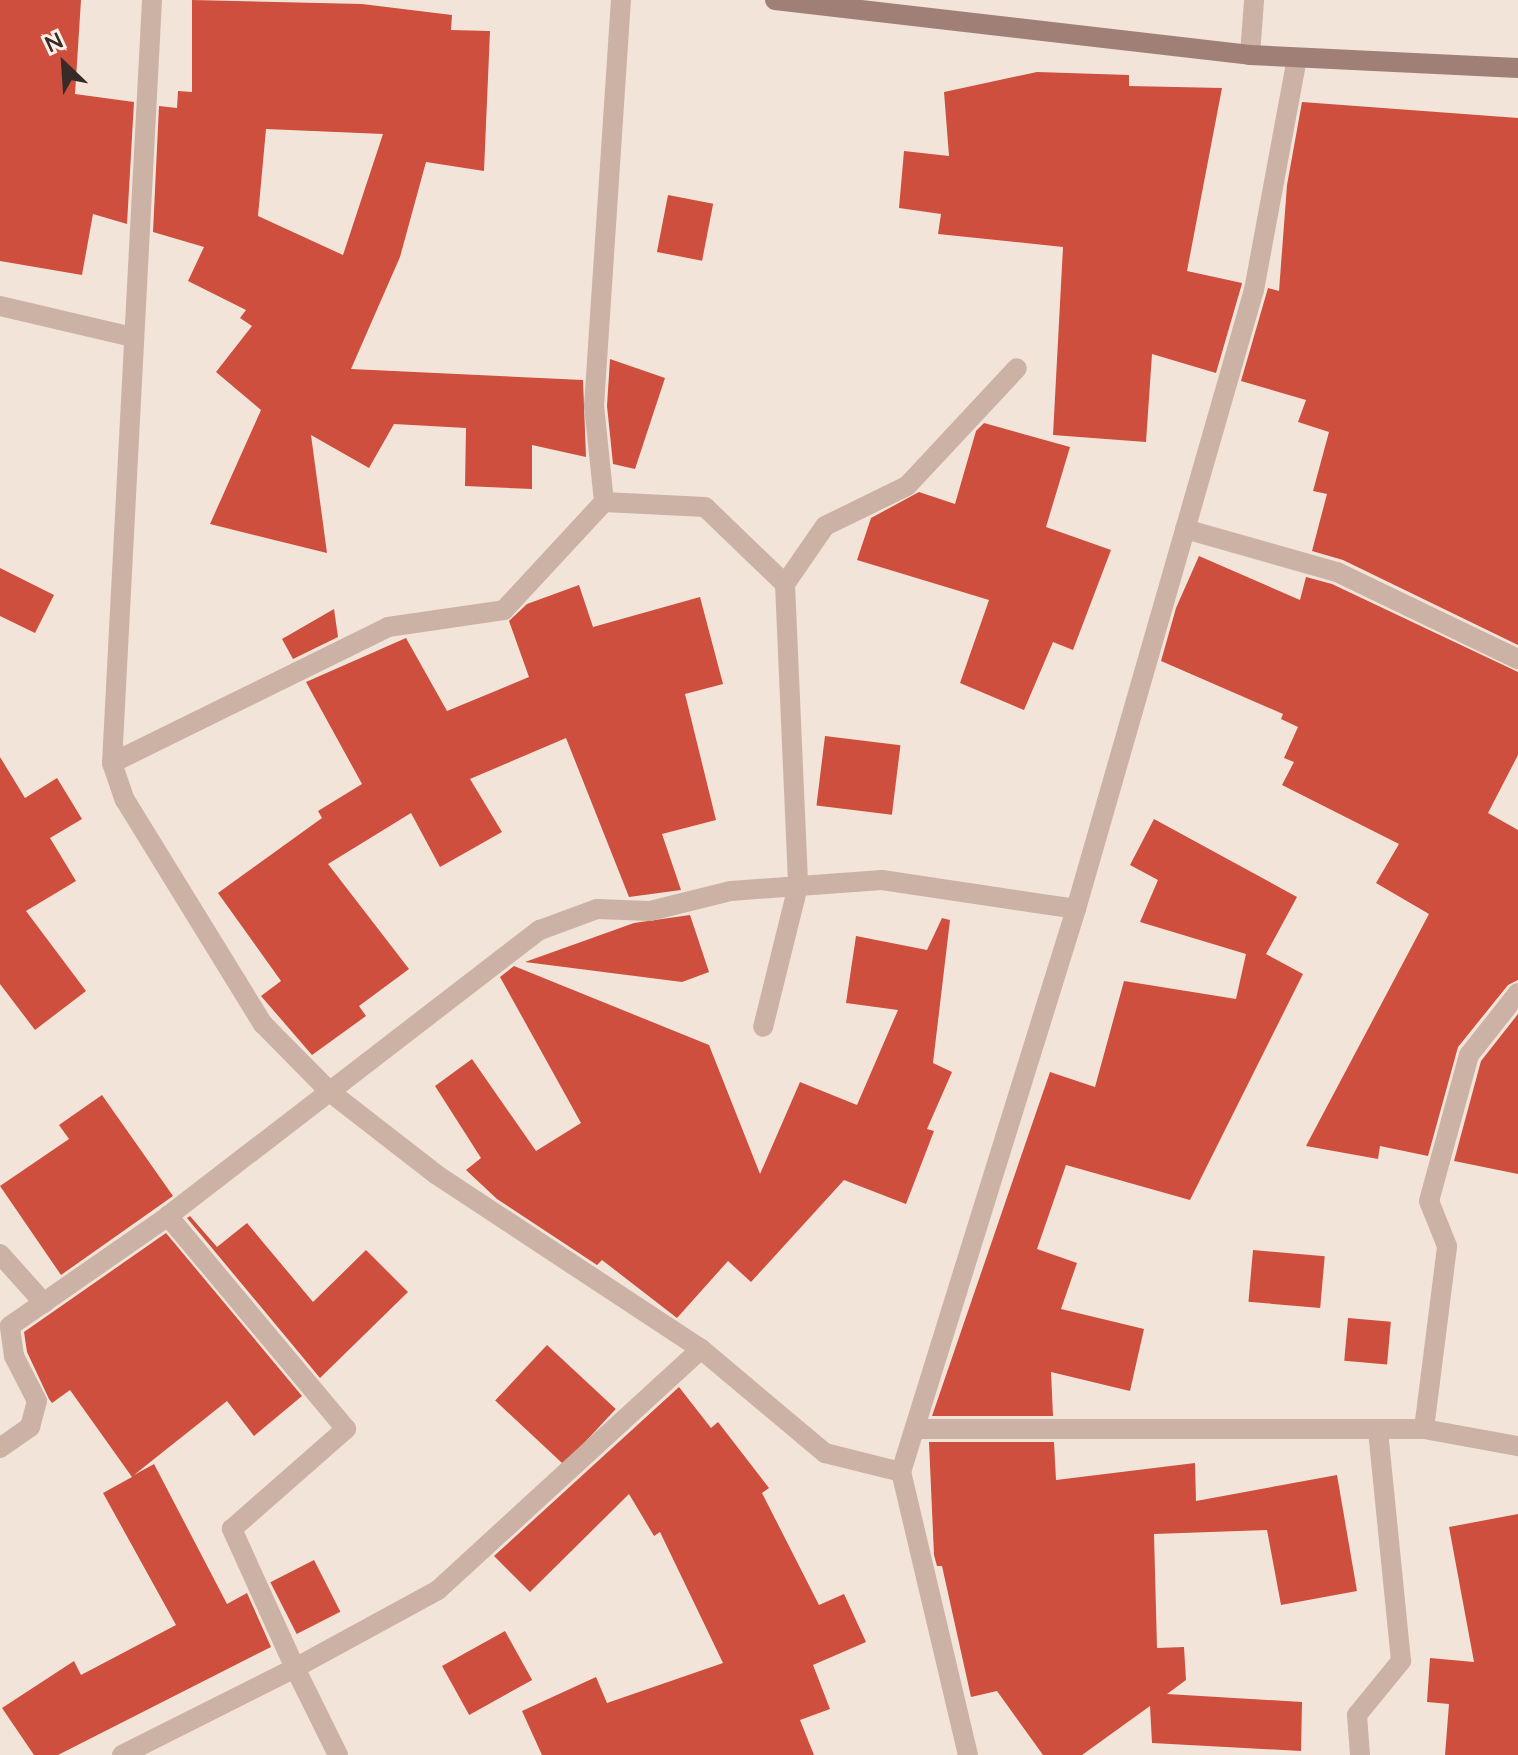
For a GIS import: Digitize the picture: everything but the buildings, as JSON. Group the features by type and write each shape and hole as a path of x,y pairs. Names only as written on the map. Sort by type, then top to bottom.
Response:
{"street":[{"path":"152,0 112,763 125,800 263,1024 330,1092 437,1175 701,1349 825,1453 901,1472"},
{"path":"112,763 388,627 504,610 604,502 594,406 621,0"},
{"path":"775,0 1250,55 1518,68"},
{"path":"1250,55 1254,0"},
{"path":"968,1755 901,1472 917,1429 1076,909 1254,290 1297,58"},
{"path":"0,306 132,337"},
{"path":"763,1027 798,886 785,584 825,526 907,486 1017,368"},
{"path":"604,502 705,507 785,584"},
{"path":"1185,529 1337,572 1518,659"},
{"path":"0,1448 30,1427 37,1401 14,1356 10,1326 168,1216 540,930 597,909 650,911 731,891 882,880 1076,909"},
{"path":"1424,1429 1447,1246 1429,1201 1469,1055 1518,993"},
{"path":"168,1216 346,1429 232,1529 338,1755"},
{"path":"0,1254 44,1303"},
{"path":"122,1755 295,1668 438,1590 701,1349"},
{"path":"917,1429 1424,1429 1518,1446"},
{"path":"1360,1755 1357,1715 1401,1661 1378,1431"}]}
